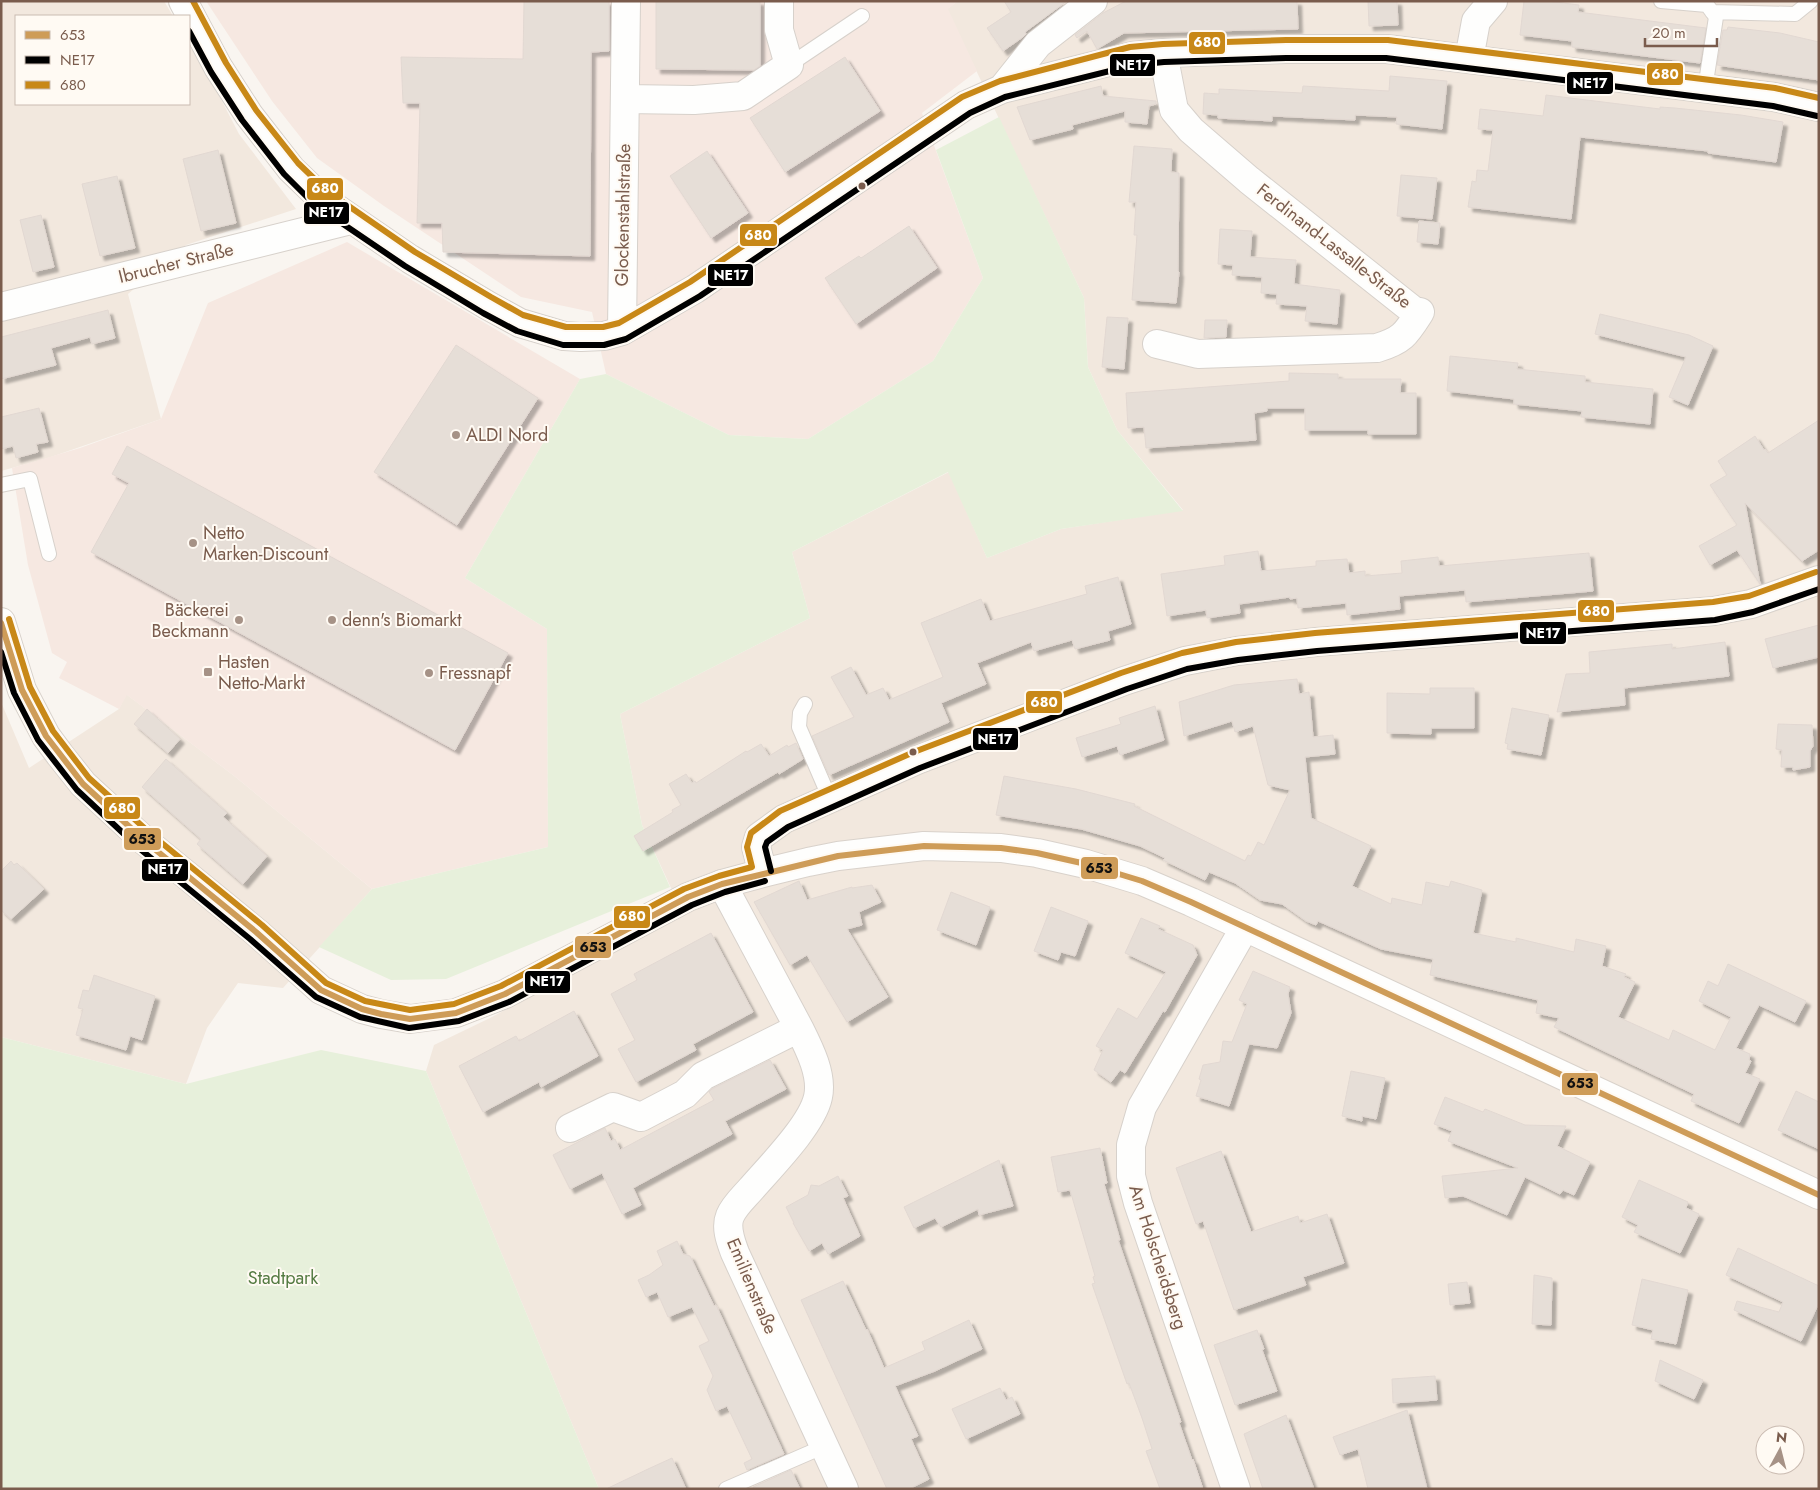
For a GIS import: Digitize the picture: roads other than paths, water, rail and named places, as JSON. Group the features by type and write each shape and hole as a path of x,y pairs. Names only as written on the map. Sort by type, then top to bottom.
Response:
{"street":[{"path":"183,1 218,67 249,115 291,168 321,198 410,259 487,305 520,323 564,336 604,336 622,331 695,289 966,105 1002,89 1132,56 1163,53 1286,49 1386,49 1774,97 1819,107"},
{"name":"Glockenstahlstraße","path":"622,331 626,1"},
{"path":"625,99 694,100 743,96 789,65 779,30 779,1"},
{"path":"1002,89 1038,44 1093,1"},
{"path":"1469,59 1476,21 1494,1"},
{"name":"Ferdinand-Lassalle-Straße","path":"1157,344 1198,354 1377,348 1392,344 1406,334 1420,312 1414,310 1384,287 1257,186 1191,130 1174,110 1163,53"},
{"name":"Ibrucher Straße","path":"1,307 351,220"},
{"path":"763,873 756,847 759,837 784,818 917,760 1124,681 1186,661 1237,652 1316,642 1714,611 1751,604 1819,580"},
{"path":"1,622 22,690 46,736 83,784 146,842 256,932 321,990 362,1009 410,1019 456,1013 504,994 688,897 722,884 763,873 838,856 924,846 1001,848 1037,853 1086,864 1132,878 1182,898 1819,1195"},
{"name":"Emilienstraße","path":"722,884 799,1028 810,1051 819,1081 818,1097 799,1134 740,1201 730,1217 728,1233 735,1253 844,1489"},
{"name":"Am Holscheidsberg","path":"1236,1489 1138,1203 1132,1176 1131,1145 1142,1107 1245,927"},
{"path":"570,1128 613,1107 641,1117 685,1094 703,1076 799,1028"}],"lane":[{"path":"1661,1 1707,4 1716,17 1705,89"},
{"path":"1712,12 1795,14 1811,1"},
{"path":"789,65 862,16"},
{"path":"1,486 30,478 49,554"},
{"path":"805,704 800,713 799,727 830,799"},
{"path":"726,1489 824,1446"}],"place":[{"name":"ALDI Nord","path":"456,435"},
{"name":"Netto Marken-Discount","path":"193,543"},
{"name":"Bäckerei Beckmann","path":"239,620"},
{"name":"denn's Biomarkt","path":"332,620"},
{"name":"Hasten Netto-Markt","path":"208,672"},
{"name":"Fressnapf","path":"429,673"}],"park label":[{"name":"Stadtpark","path":"283,1278"}]}
